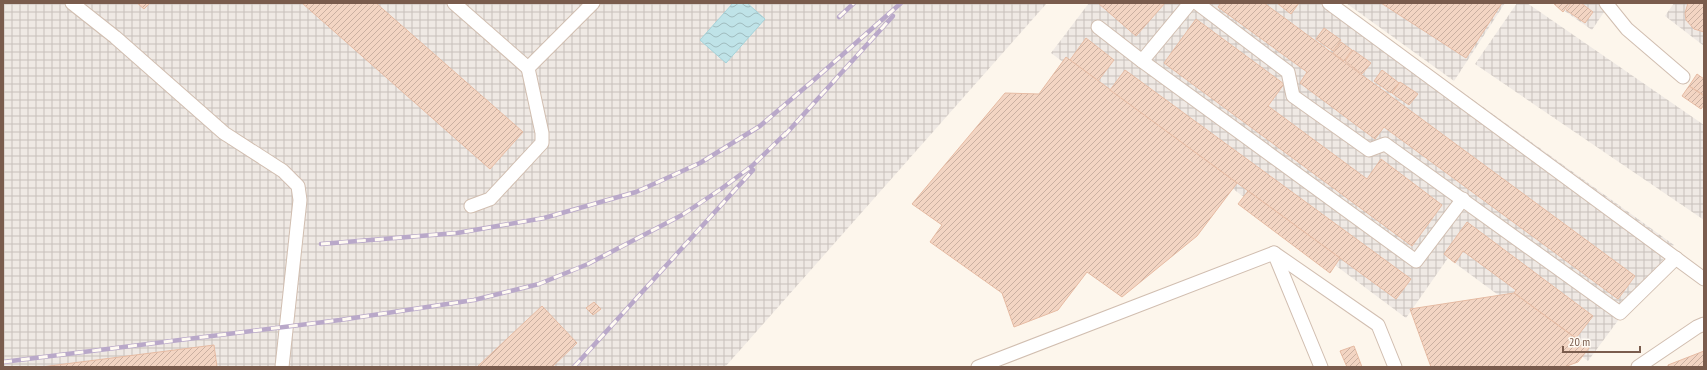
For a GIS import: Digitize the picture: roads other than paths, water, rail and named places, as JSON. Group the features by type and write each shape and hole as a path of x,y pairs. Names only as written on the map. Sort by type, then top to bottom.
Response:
{"lane":[{"path":"72,3 115,37 224,133 283,171 298,186 300,200 282,367"},
{"path":"454,3 528,68 542,133 542,143 490,199 471,206"},
{"path":"528,68 593,3"},
{"path":"1142,61 1190,3"},
{"path":"1197,3 1288,72 1293,96 1369,150 1385,144 1620,313 1676,258"},
{"path":"1329,3 1704,279"},
{"path":"1606,3 1627,29 1683,77"},
{"path":"1098,27 1142,61 1416,261 1463,199"},
{"path":"978,367 1274,253"},
{"path":"1274,253 1321,367"},
{"path":"1274,253 1378,325 1395,367"},
{"path":"1638,367 1697,327 1704,324"}],"water":[{"path":"733,3 747,3 765,19 726,63 700,40"}],"railway":[{"path":"839,17 854,3"},
{"path":"321,244 457,233 544,218 636,192 700,163 760,126 901,3"},
{"path":"784,136 893,16"},
{"path":"3,362 340,320 474,300 539,284 588,264 682,215 752,166 786,133"},
{"path":"574,367 753,170"}]}
